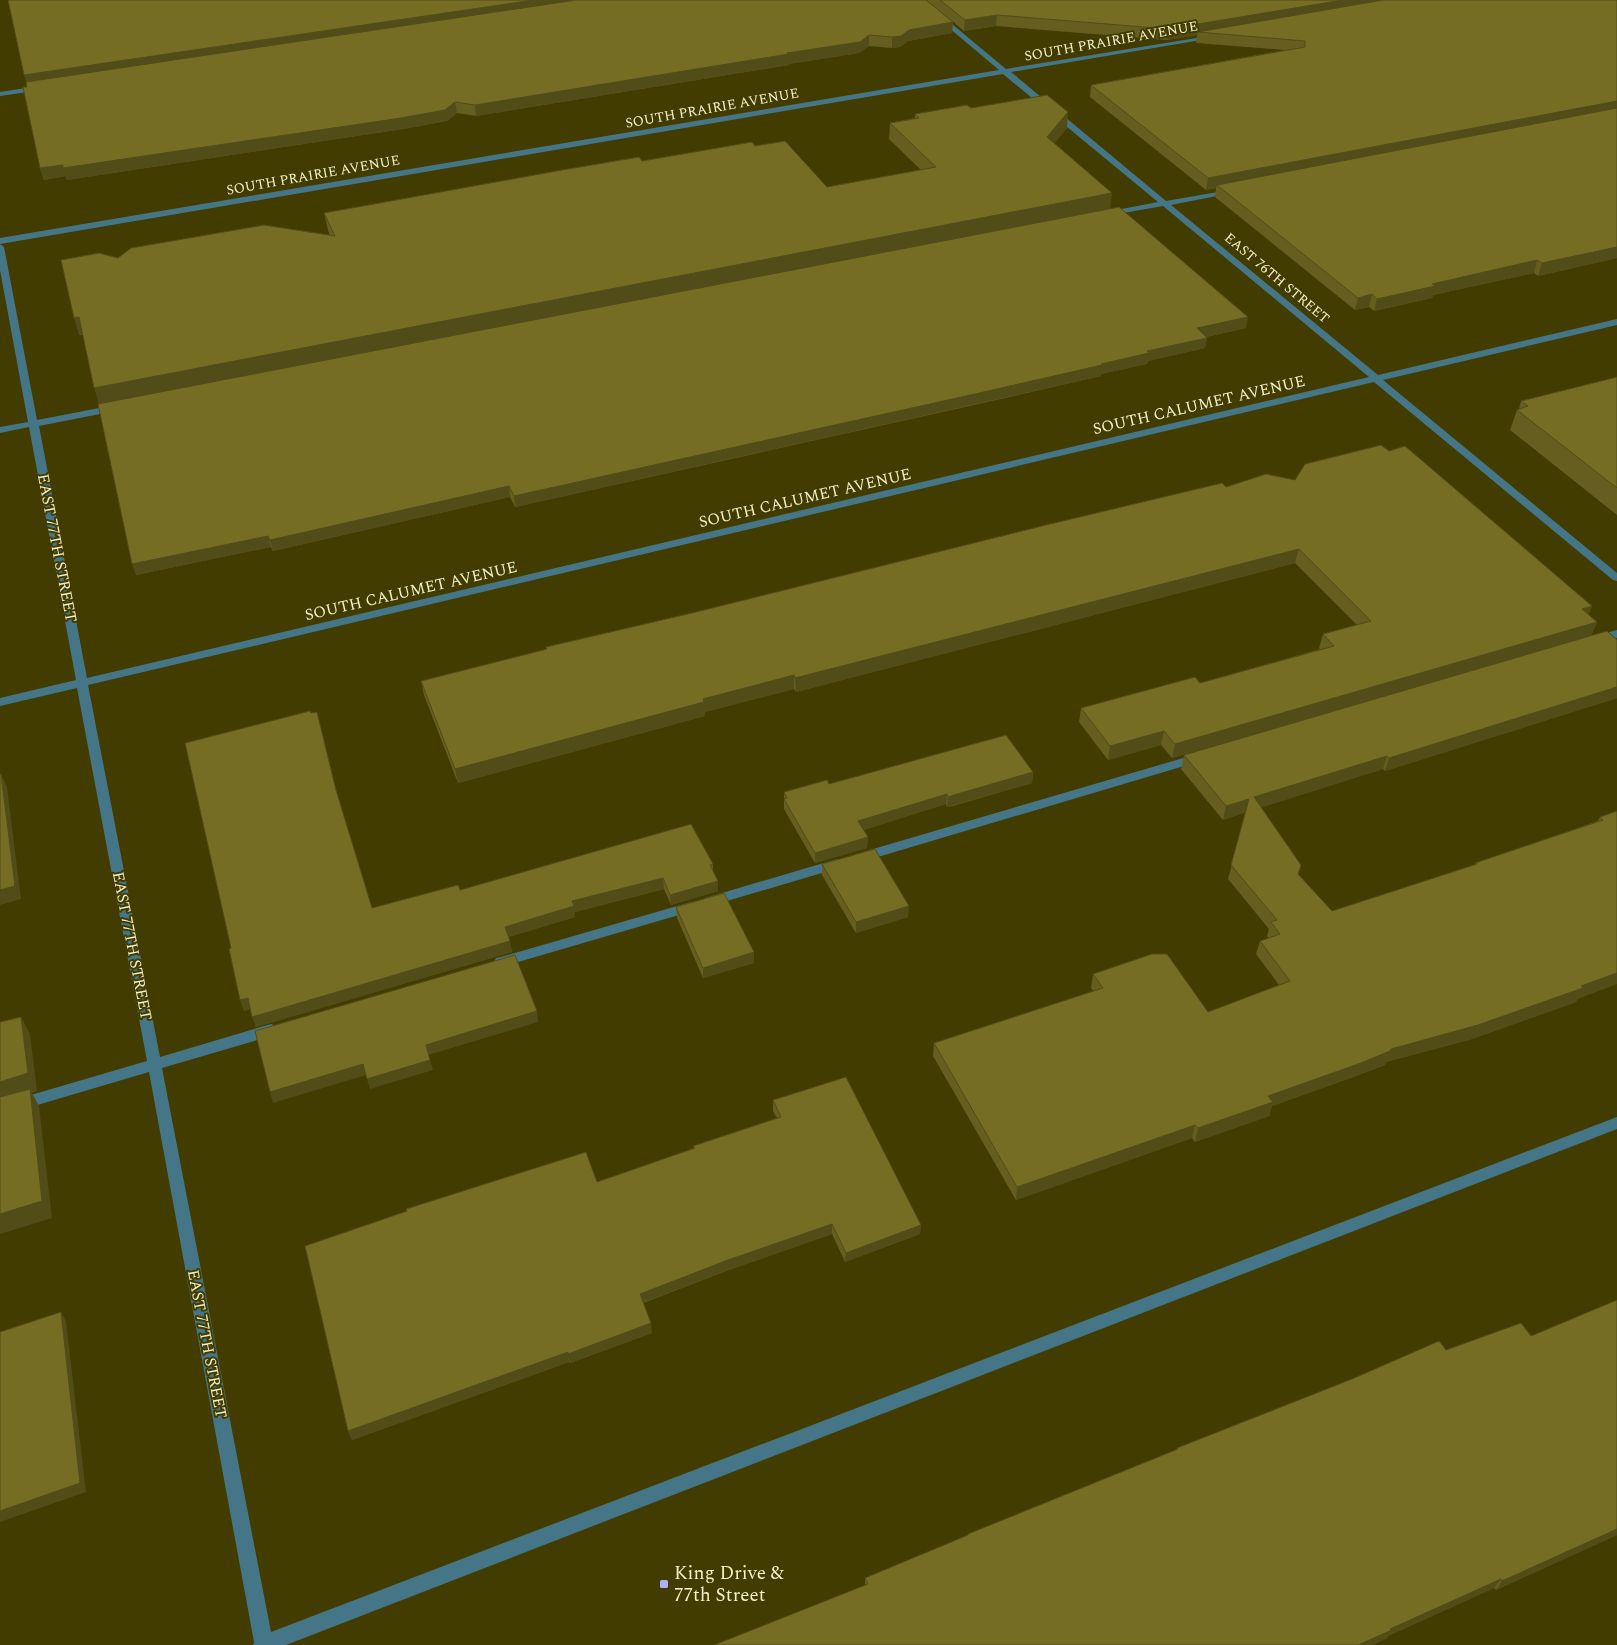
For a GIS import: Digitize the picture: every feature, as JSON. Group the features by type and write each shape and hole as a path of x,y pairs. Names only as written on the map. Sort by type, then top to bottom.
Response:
{"street":[{"name":"EAST 76TH STREET","path":"919,0 1617,578"},
{"name":"SOUTH PRAIRIE AVENUE","path":"0,241 1225,34"},
{"path":"0,94 49,86"},
{"path":"1096,217 1243,188"},
{"name":"EAST 77TH STREET","path":"0,247 263,1645"},
{"name":"SOUTH CALUMET AVENUE","path":"0,702 1617,322"},
{"path":"0,430 122,406"},
{"path":"1579,645 1617,634"},
{"path":"489,966 1206,755"},
{"path":"0,1110 288,1025"},
{"path":"263,1645 1617,1123"}],"building":[{"path":"8,0 534,0 24,75"},
{"path":"576,0 926,0 953,22 909,30 901,36 869,35 860,42 475,105 455,102 445,110 401,118 63,168 63,165 40,168 23,87 27,87 26,82"},
{"path":"940,0 1343,0 1168,29 997,15 965,20"},
{"path":"1383,0 1617,0 1617,101 1208,178 1091,85 1305,47 1305,41 1198,32"},
{"path":"1047,95 1068,112 1047,137 1112,193 94,388 79,317 74,318 61,260 99,253 118,258 131,248 264,225 335,236 324,213 639,157 642,161 752,142 755,146 785,141 827,187 936,167 890,123 919,118 915,114 967,105 971,108"},
{"path":"1617,108 1617,247 1542,263 1537,260 1432,284 1435,286 1377,299 1372,294 1358,298 1217,185"},
{"path":"1119,207 1248,317 1197,328 1207,338 1147,351 1149,353 1102,365 975,394 514,496 509,486 270,540 268,536 132,564 98,404"},
{"path":"1617,377 1617,488 1517,410 1528,406 1521,401"},
{"path":"1381,445 1389,451 1405,446 1592,606 1582,609 1597,622 1175,744 1164,731 1110,746 1081,708 1195,677 1200,683 1334,646 1323,634 1371,621 1299,549 795,678 794,675 703,699 704,702 455,769 421,681 547,649 546,647 1222,483 1226,487 1266,474 1295,480 1305,464"},
{"path":"1607,631 1617,640 1617,687 1389,758 1387,756 1254,797 1301,865 1298,874 1332,911 1477,864 1475,863 1603,820 1600,817 1617,811 1617,973 1581,986 1583,988 1478,1025 1391,1049 1361,1063 1268,1096 1273,1102 1198,1128 1195,1125 1017,1187 934,1043 1103,988 1093,974 1152,954 1167,954 1208,1012 1290,981 1260,941 1280,934 1271,922 1277,920 1231,865 1249,799 1226,806 1184,755"},
{"path":"310,711 311,713 317,712 336,790 372,908 458,885 460,890 691,824 713,864 710,865 718,881 670,895 663,878 572,901 574,906 505,927 510,941 252,1017 248,998 240,1000 229,949 231,948 185,743"},
{"path":"1006,735 1033,772 948,797 947,794 858,821 868,837 815,853 784,799 787,798 784,792 827,780 829,784"},
{"path":"0,774 15,886 0,890"},
{"path":"875,849 909,906 856,922 822,864"},
{"path":"724,893 754,952 703,968 676,907"},
{"path":"515,955 537,1011 426,1045 430,1060 367,1079 363,1064 270,1092 255,1031"},
{"path":"21,1017 28,1073 0,1082 0,1022"},
{"path":"846,1077 921,1225 846,1253 832,1224 728,1260 640,1294 651,1323 348,1431 305,1246 407,1211 406,1209 586,1152 597,1182 695,1148 693,1146 781,1117 773,1100"},
{"path":"30,1089 42,1201 0,1214 0,1097"},
{"path":"1617,1300 1617,1529 1502,1581 1501,1579 1358,1645 714,1645 868,1584 865,1578 968,1534 1177,1448 1352,1379 1439,1341 1446,1350 1521,1323 1531,1336"},
{"path":"61,1312 80,1483 0,1511 0,1332"}],"place":[{"name":"King Drive & 77th Street","path":"664,1584"}]}
